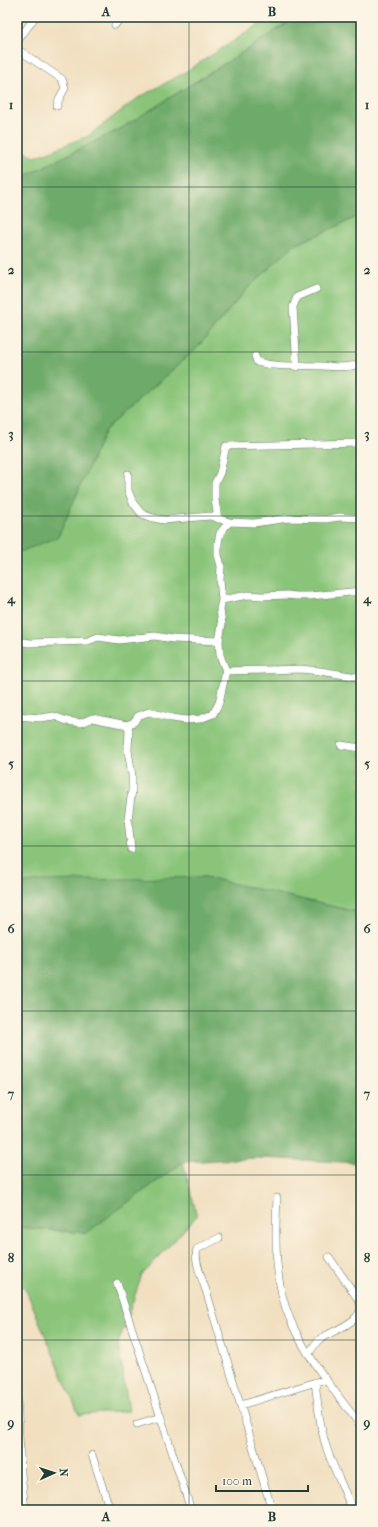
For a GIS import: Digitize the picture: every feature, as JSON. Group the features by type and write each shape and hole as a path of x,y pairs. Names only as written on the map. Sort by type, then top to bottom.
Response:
{"street":[{"path":"17,42 35,17"},
{"path":"114,25 121,17"},
{"path":"17,49 62,79 65,88 57,106"},
{"path":"297,367 293,306 297,297 316,289"},
{"path":"255,356 257,362 267,365 297,367 323,366 341,368 361,364"},
{"path":"218,519 215,500 215,483 220,473 226,446 361,443"},
{"path":"128,474 128,490 133,503 142,514 153,518 164,520 210,516 229,522 254,523 289,518 361,518"},
{"path":"17,716 40,718 54,716 68,721 81,723 92,718 127,725 134,722 138,716 148,712 186,720 200,719 213,714 219,704 226,671 220,656 219,641 222,624 220,609 222,600 220,580 221,566 218,554 218,542 220,533 229,522"},
{"path":"222,600 248,595 262,596 287,594 296,596 310,596 361,591"},
{"path":"17,641 29,643 88,641 98,637 119,640 155,636 173,640 219,641"},
{"path":"226,671 300,669 358,677 361,676"},
{"path":"127,725 129,730 128,750 132,776 132,790 128,819 131,849"},
{"path":"341,745 361,748"},
{"path":"277,1198 275,1233 279,1276 283,1297 290,1320 309,1354 361,1426"},
{"path":"219,1238 197,1249 196,1256 204,1287 272,1510"},
{"path":"309,1354 320,1340 352,1322 361,1308 360,1302 329,1257"},
{"path":"117,1283 191,1510"},
{"path":"241,1405 326,1379"},
{"path":"315,1382 322,1427 328,1453 345,1490 352,1510"},
{"path":"17,1397 21,1473 25,1510"},
{"path":"137,1424 161,1416"},
{"path":"92,1455 110,1510"}],"green space":[{"path":"271,17 296,17 120,129 17,180 17,147 35,157 88,136 138,98 182,74"},
{"path":"296,17 361,17 361,215 293,246 246,290 197,348 105,430 58,537 17,553 17,180 120,129"},
{"path":"361,215 361,913 205,877 17,884 17,553 58,537 105,430 197,348 246,290 293,246"},
{"path":"205,877 361,913 361,1163 259,1158 183,1162 86,1233 17,1227 17,884 42,881"},
{"path":"183,1162 197,1216 142,1275 118,1344 129,1411 79,1415 25,1288 17,1283 17,1227 86,1233"}]}
